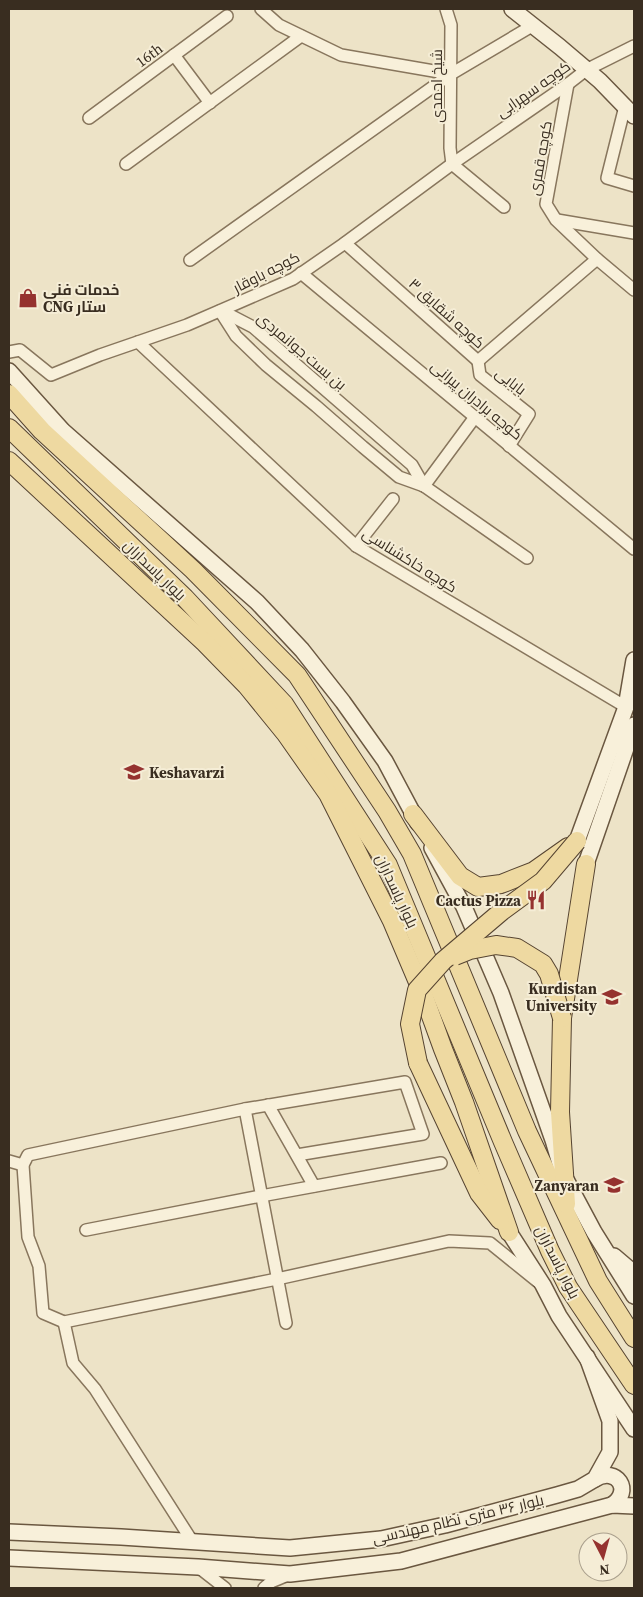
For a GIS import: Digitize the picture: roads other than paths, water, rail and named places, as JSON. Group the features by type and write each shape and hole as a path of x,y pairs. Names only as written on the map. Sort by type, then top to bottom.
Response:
{"main road":[{"path":"512,9 560,47 630,111"},
{"path":"9,371 63,431 257,602 302,650 343,702 385,761 464,907 501,994 553,1140 563,1174 604,1249 634,1296"},
{"name":"بلوار پاسداران","path":"9,394 42,431 193,570 297,675 387,811 412,854 527,1132 598,1281 634,1338"},
{"name":"بلوار پاسداران","path":"9,428 184,598 284,704 388,865 550,1251 568,1286 634,1384"},
{"path":"9,461 205,643 247,686 286,734 328,794 392,921 423,994 442,1049 464,1102 509,1232"},
{"path":"634,660 626,707 577,841 543,881 502,911 443,961 417,990 410,1024 418,1063 479,1193 509,1232 543,1285 559,1316 634,1429"},
{"path":"567,1216 560,1112 562,1018 586,864 634,725"},
{"path":"413,814 460,876 478,887 501,884 534,871 577,841"},
{"path":"352,843 366,832"},
{"path":"443,961 470,950 496,945 518,948 543,964 549,974 562,1018"},
{"path":"604,1249 634,1273"},
{"path":"587,1356 610,1421 610,1452 595,1479"},
{"path":"595,1479 602,1475 610,1475 617,1478 621,1485 622,1494 618,1501 612,1505"},
{"name":"بلوار ۳۶ متری نظام مهندسی","path":"9,1532 121,1536 290,1548 381,1539 445,1525 578,1489 595,1479"},
{"name":"بلوار ۳۶ متری نظام مهندسی","path":"9,1558 290,1574 401,1561 612,1505 634,1506"}],"street":[{"path":"261,9 279,26 341,55 451,74"},
{"name":"شیخ احمدی","path":"446,9 451,25 450,148 452,164"},
{"name":"16th","path":"89,118 227,16"},
{"path":"190,260 451,74 532,26"},
{"path":"126,164 301,36"},
{"name":"کوچه سهرابی","path":"452,164 586,70 634,46"},
{"path":"174,55 210,102"},
{"name":"کوچه قمری","path":"568,84 546,204 556,220 597,259 634,290"},
{"path":"630,111 607,178 634,186"},
{"path":"452,164 504,207"},
{"name":"کوچه باوقار","path":"9,352 20,350 51,375 220,311 293,279 452,164"},
{"path":"556,220 634,233"},
{"name":"کوچه شقایق ۳","path":"345,243 478,362 597,259"},
{"name":"کوچه برادران پیرانی","path":"301,273 634,549"},
{"name":"بن بست جوانمردی","path":"220,311 236,336 266,365 399,477 424,486 527,558"},
{"name":"بن بست جوانمردی","path":"220,311 253,327 412,465 424,486"},
{"name":"کوچه خاکشناسی","path":"138,342 356,546 626,707"},
{"name":"بابایی","path":"478,362 480,375 529,414 509,446"},
{"path":"424,486 475,417"},
{"path":"356,546 393,499"},
{"path":"297,1156 423,1134 405,1082 245,1109 28,1155 23,1165 28,1237 39,1266 43,1313 64,1322 277,1279 449,1241 490,1243 543,1285"},
{"path":"268,1105 314,1186"},
{"path":"245,1109 286,1323"},
{"path":"9,1161 23,1165"},
{"path":"86,1230 441,1163"},
{"path":"64,1322 73,1363 95,1390 192,1541"},
{"path":"198,1568 225,1588"},
{"path":"264,1588 271,1582 290,1574"}],"place":[{"name":"خدمات فنی‌ CNG ستار","path":"28,298"},
{"name":"Keshavarzi","path":"134,772"},
{"name":"Cactus Pizza","path":"536,900"},
{"name":"Kurdistan University","path":"612,997"},
{"name":"Zanyaran","path":"614,1185"}]}
